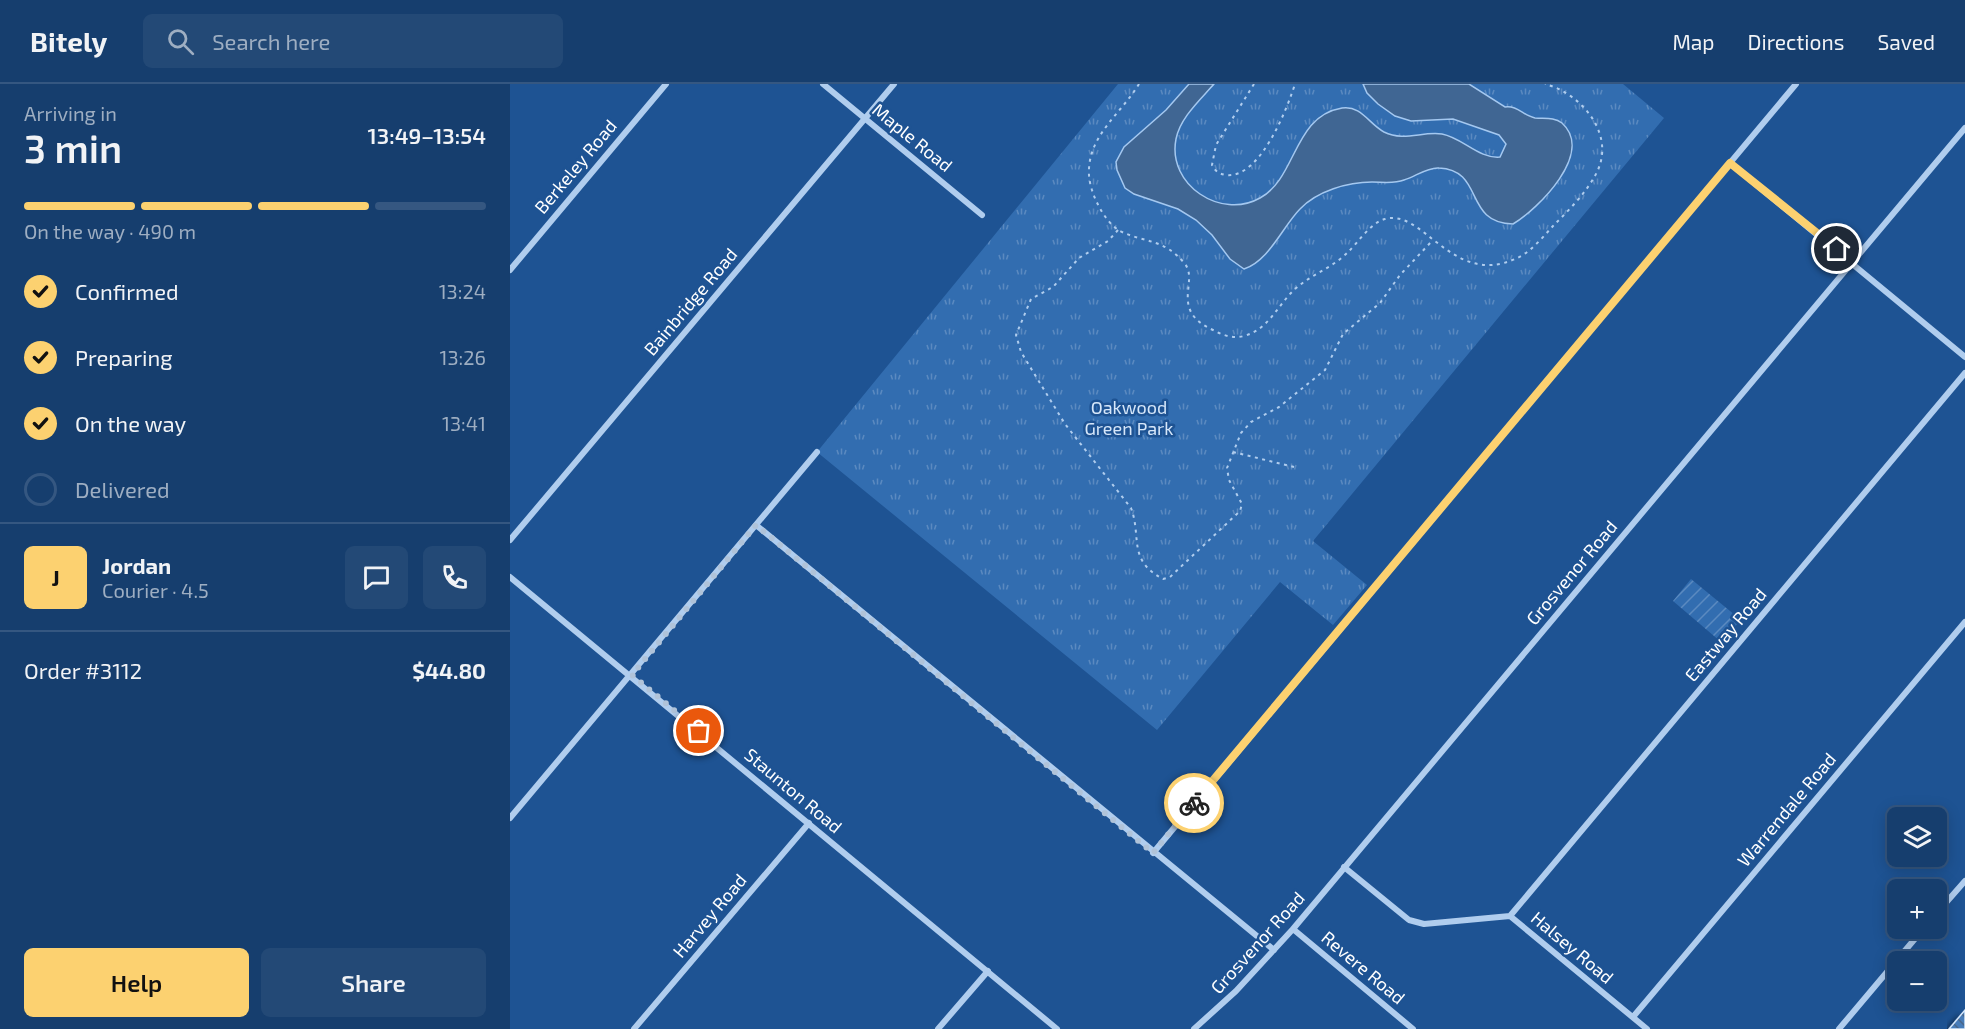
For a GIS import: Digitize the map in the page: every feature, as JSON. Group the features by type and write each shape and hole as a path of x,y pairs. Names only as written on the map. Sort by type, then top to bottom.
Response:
{"street":[{"name":"Berkeley Road","path":"510,270 666,84"},
{"name":"Maple Road","path":"823,84 982,215"},
{"name":"Bainbridge Road","path":"510,540 894,84"},
{"path":"1153,853 1796,84"},
{"name":"Grosvenor Road","path":"1194,1029 1215,1011 1293,929 1965,129"},
{"path":"1730,163 1965,357"},
{"name":"Eastway Road","path":"1510,916 1965,373"},
{"path":"510,818 817,452"},
{"path":"756,525 1274,950"},
{"name":"Staunton Road","path":"510,577 632,675 1057,1029"},
{"name":"Warrendale Road","path":"1633,1017 1965,622"},
{"name":"Harvey Road","path":"634,1029 808,823"},
{"name":"Halsey Road","path":"1344,867 1409,920 1424,924 1510,916 1647,1029"},
{"path":"1947,901 1965,881"},
{"name":"Revere Road","path":"1293,929 1413,1029"},
{"path":"1839,1029 1915,939"},
{"path":"938,1029 988,971"}],"path":[{"path":"1139,84 1127,104 1101,133 1089,168 1091,185 1100,206 1118,230 1151,239 1178,257 1188,269 1187,298 1191,313 1201,324 1231,337 1242,336 1265,325 1299,285 1342,258 1381,221 1391,218 1404,220 1449,254 1469,262 1493,264 1514,260 1523,255 1556,224 1588,185 1597,171 1601,155 1594,123 1583,104 1557,87 1545,84"},
{"path":"1254,84 1213,151 1212,165 1218,172 1233,175 1252,165 1281,121 1295,84"},
{"path":"1118,230 1108,241 1079,258 1053,287 1031,299 1016,335 1021,352 1065,424 1131,508 1134,516 1137,553 1160,578 1170,577 1240,511 1242,504 1228,474 1232,452 1241,433 1251,422 1279,407 1325,370 1347,330 1380,303 1405,269 1432,241"},
{"path":"1232,452 1294,467"}],"green space":[{"name":"Oakwood Green Park","path":"1118,84 1623,84 1664,118 1313,541 1367,585 1333,625 1280,582 1157,730 817,452"},
{"path":"1691,579 1741,620 1721,642 1673,601"}],"shaded area":[{"path":"1189,84 1214,84 1191,110 1178,131 1175,156 1188,184 1200,194 1229,205 1245,204 1260,198 1272,189 1282,177 1304,135 1314,123 1326,113 1342,108 1360,112 1379,129 1391,135 1442,134 1485,155 1500,157 1506,144 1499,135 1453,119 1411,121 1395,116 1367,93 1363,84 1469,84 1505,107 1513,108 1535,118 1559,121 1570,135 1572,149 1568,164 1548,193 1524,217 1513,224 1497,221 1487,215 1463,177 1453,171 1435,168 1400,181 1363,182 1333,189 1315,197 1300,209 1261,259 1244,269 1230,259 1212,235 1196,220 1178,209 1134,194 1125,188 1117,170 1116,162 1124,147 1166,110"}],"building":[{"path":"1965,1010 1965,1029 1949,1029"}],"way so far":[{"path":"699,731 632,675 756,525 1153,853 1194,803"}],"route":[{"path":"1194,803 1730,163 1837,249"}]}
